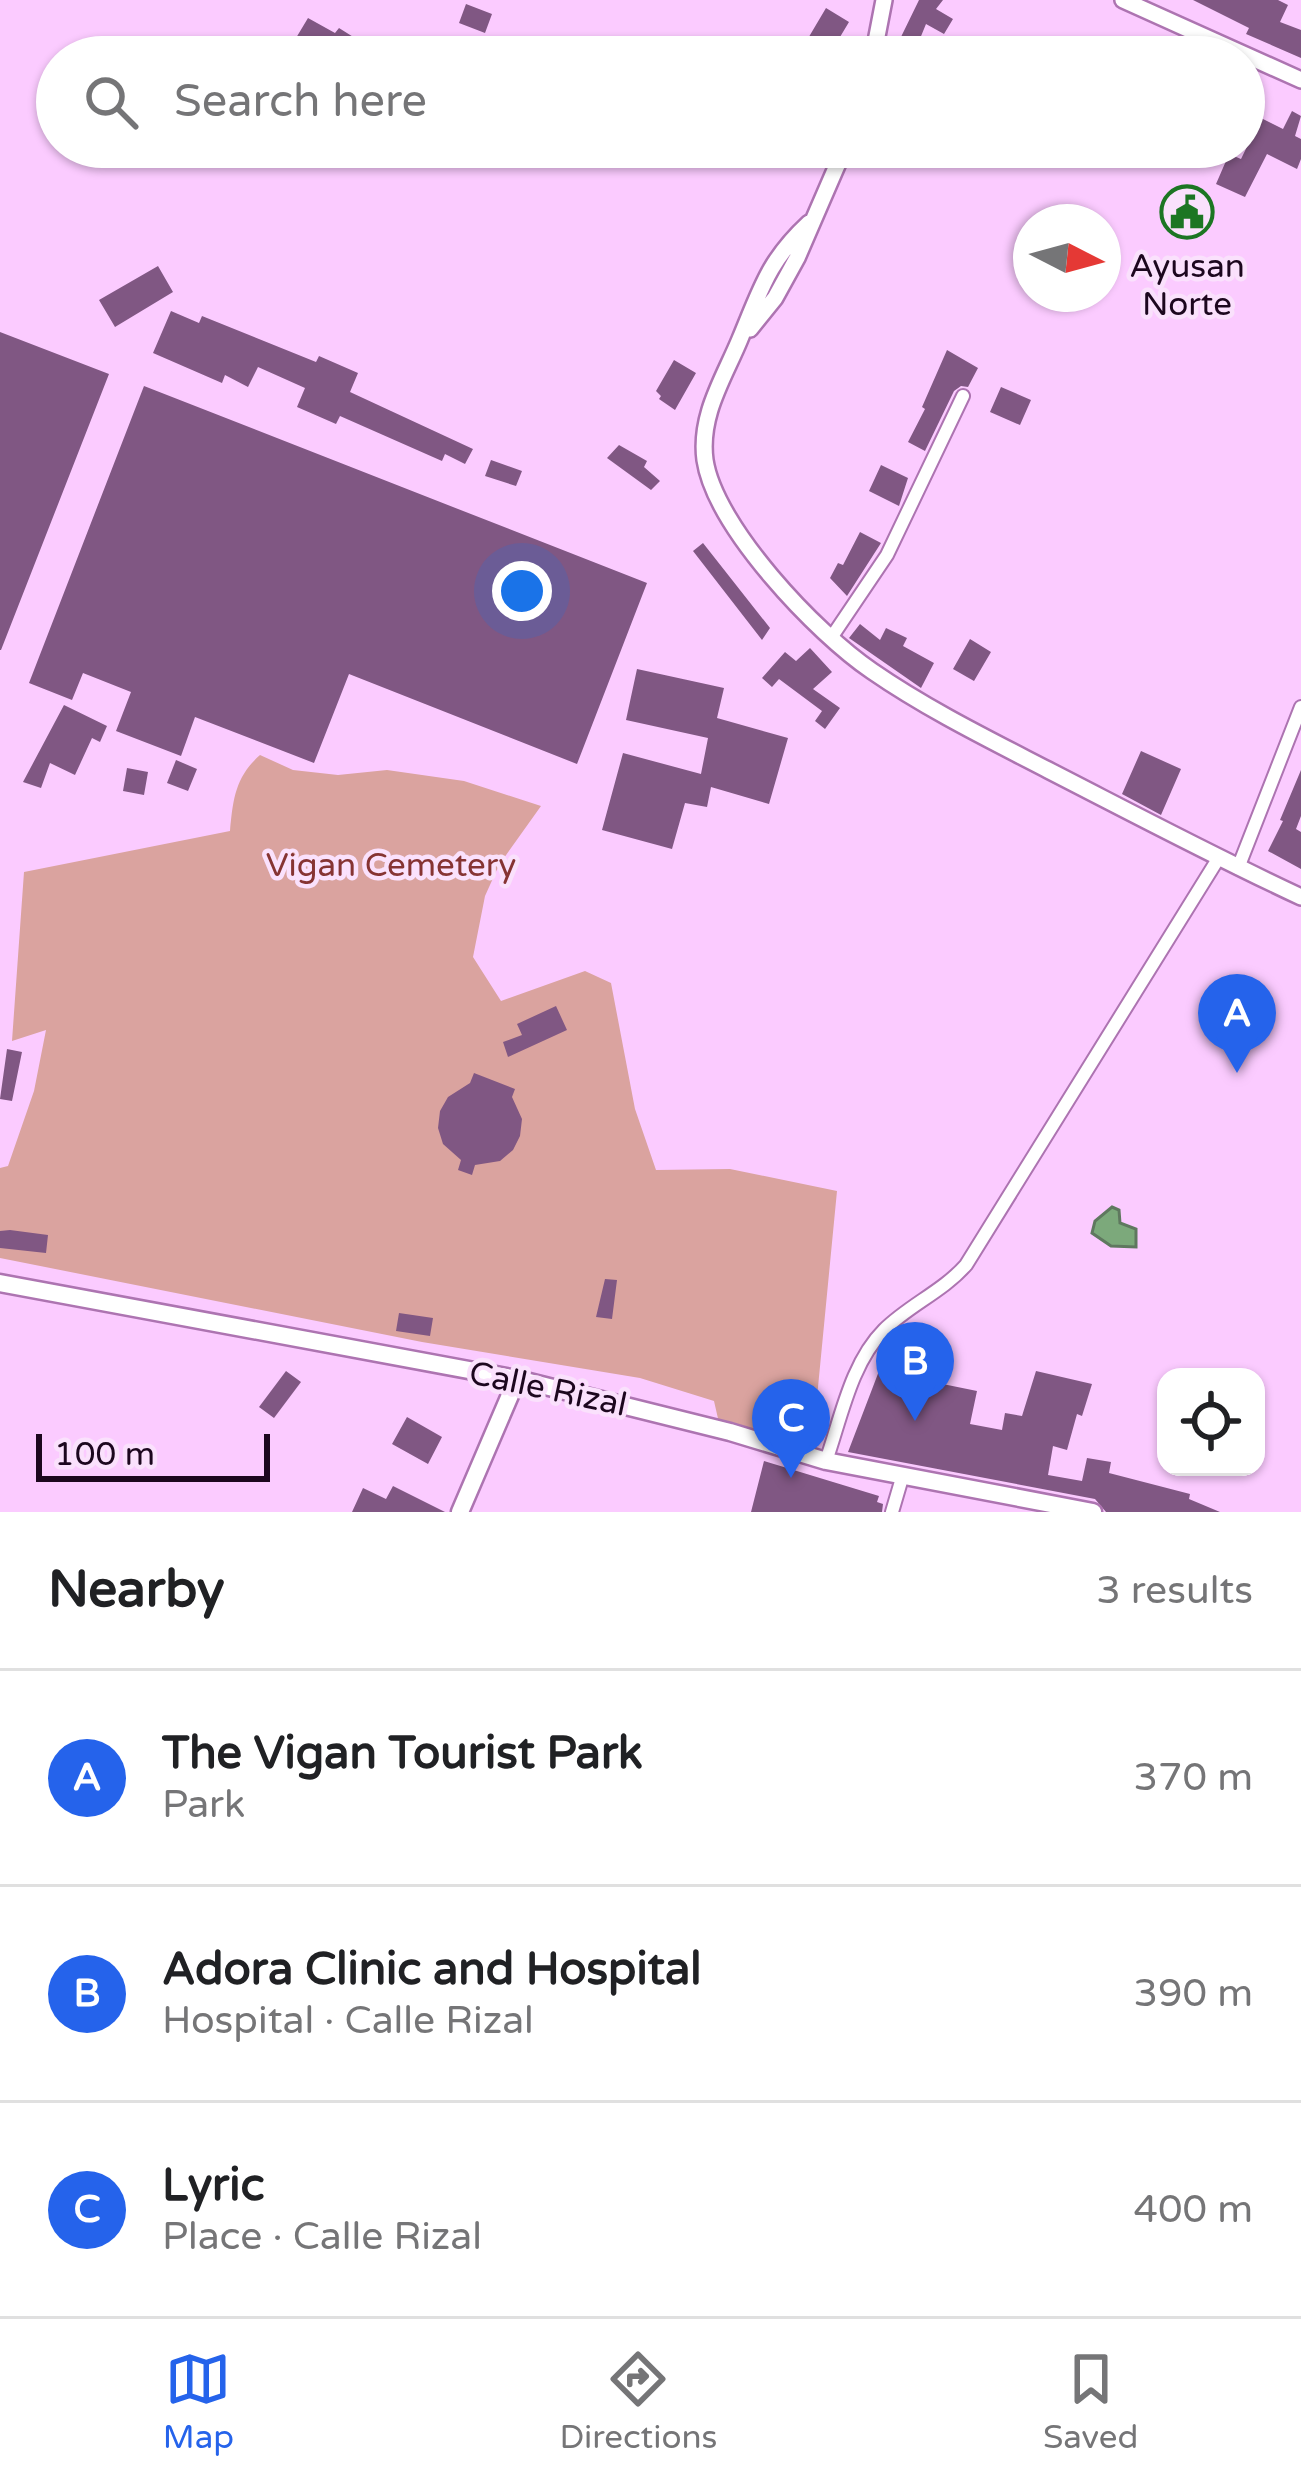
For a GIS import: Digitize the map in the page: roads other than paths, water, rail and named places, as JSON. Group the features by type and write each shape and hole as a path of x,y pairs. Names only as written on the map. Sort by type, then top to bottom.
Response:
{"main road":[{"name":"Calle Rizal","path":"0,1283 517,1379 902,1478 1093,1512"},
{"path":"460,1512 517,1379"}],"street":[{"path":"877,36 884,0"},
{"path":"1123,0 1145,4 1211,36"},
{"path":"1265,62 1301,80"},
{"path":"740,341 776,298 834,168"},
{"path":"809,223 780,250 710,403 704,458 730,522 831,638 870,670 934,710 1218,859 1301,897"},
{"path":"831,638 887,555 963,396"},
{"path":"1238,868 1301,707"},
{"path":"826,1460 859,1367 872,1344 966,1265 1218,859"},
{"path":"892,1512 902,1478"}],"place":[{"name":"Ayusan Norte","path":"1187,212"},
{"name":"The Vigan Tourist Park","path":"1237,1073"},
{"name":"Adora Clinic and Hospital","path":"915,1421"},
{"name":"Lyric","path":"791,1478"}],"park label":[{"name":"Vigan Cemetery","path":"391,865"}]}
